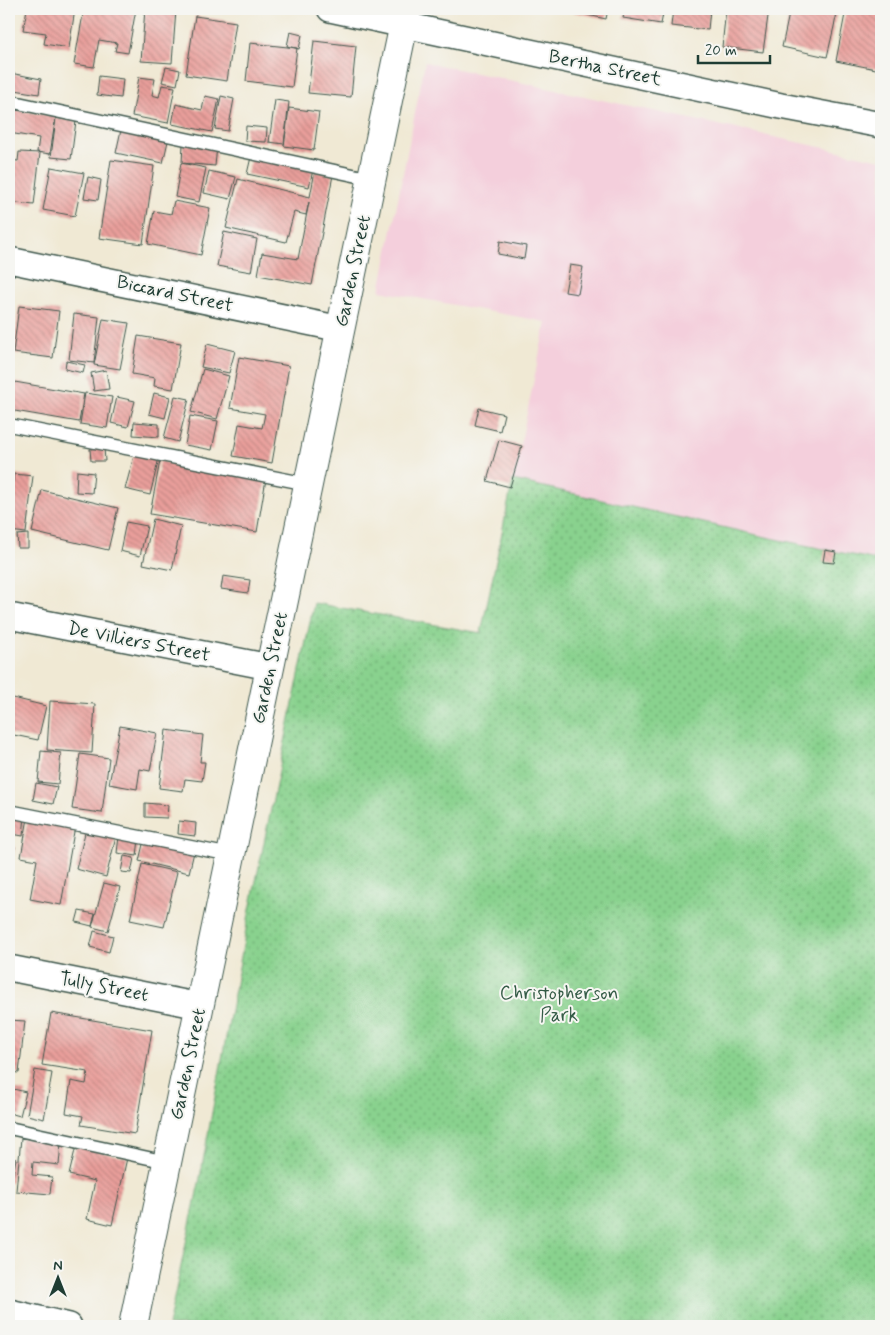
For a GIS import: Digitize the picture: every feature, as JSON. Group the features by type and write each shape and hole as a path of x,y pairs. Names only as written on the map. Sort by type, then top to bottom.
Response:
{"street":[{"name":"Bertha Street","path":"330,9 405,16 781,106 881,125"},
{"name":"Garden Street","path":"133,1326 405,16"},
{"name":"Biccard Street","path":"9,260 340,329"},
{"name":"De Villiers Street","path":"9,616 270,668"},
{"name":"Tully Street","path":"9,968 200,1006"},
{"path":"9,1312 69,1326"}],"lane":[{"path":"9,101 372,179"},
{"path":"9,425 308,484"},
{"path":"9,812 231,855"},
{"path":"9,1128 167,1162"}],"shaded area":[{"path":"425,62 881,160 881,561 513,480 546,322 380,291"}],"green space":[{"name":"Christopherson Park","path":"513,480 881,561 881,1326 168,1326 199,1183 247,924 314,603 481,633"}],"building":[{"path":"27,9 75,9 69,48 44,44 46,33 23,30"},
{"path":"84,9 136,9 128,53 115,51 117,43 99,40 94,67 74,64"},
{"path":"145,9 176,10 172,63 141,61"},
{"path":"560,9 608,9 606,19"},
{"path":"625,9 664,9 661,24 623,18"},
{"path":"673,9 710,9 708,30 671,26"},
{"path":"726,9 769,9 763,52 722,47"},
{"path":"790,9 838,9 827,57 782,47"},
{"path":"846,9 881,9 881,70 836,61"},
{"path":"195,16 236,22 227,81 186,75"},
{"path":"290,32 302,35 299,49 287,46"},
{"path":"314,41 356,46 351,97 308,93"},
{"path":"250,43 297,48 292,87 246,81"},
{"path":"166,67 180,70 177,85 162,82"},
{"path":"10,73 41,79 39,94 9,89"},
{"path":"99,76 123,79 121,98 97,95"},
{"path":"139,77 155,79 152,95 159,97 162,85 175,87 168,123 132,116"},
{"path":"205,96 219,99 212,132 172,124 176,104 202,110"},
{"path":"221,96 234,99 228,131 215,129"},
{"path":"275,100 289,102 284,144 269,142"},
{"path":"289,108 319,112 314,150 284,146"},
{"path":"9,109 56,116 50,154 37,152 39,138 9,133"},
{"path":"56,118 76,121 71,159 51,157"},
{"path":"246,126 267,128 266,142 245,141"},
{"path":"121,130 168,141 163,163 116,153"},
{"path":"183,144 217,146 215,166 182,163"},
{"path":"19,152 40,153 34,205 9,202 9,160 18,161"},
{"path":"251,157 313,170 309,187 247,174"},
{"path":"111,160 154,166 143,244 99,238"},
{"path":"181,163 206,168 199,202 175,197"},
{"path":"51,167 84,173 75,216 43,210"},
{"path":"209,171 236,177 230,199 204,193"},
{"path":"315,171 333,175 312,285 258,275 262,253 298,259 309,202 306,215 294,212 286,242 226,228 238,179 310,197"},
{"path":"88,177 101,180 98,200 84,198"},
{"path":"174,201 210,208 201,255 148,244 154,211 171,214"},
{"path":"224,232 257,239 251,272 217,266"},
{"path":"500,241 526,246 524,259 498,254"},
{"path":"570,265 583,267 578,294 565,292"},
{"path":"19,306 59,311 53,358 13,353"},
{"path":"74,314 99,317 94,363 69,360"},
{"path":"103,319 129,323 120,369 94,365"},
{"path":"138,336 181,343 173,389 154,386 155,378 132,374"},
{"path":"207,344 235,351 229,373 201,367"},
{"path":"239,357 289,366 272,463 233,456 239,424 262,428 265,414 230,408"},
{"path":"66,361 85,365 83,373 65,369"},
{"path":"203,369 229,376 217,419 191,412"},
{"path":"106,370 109,389 94,391 91,373"},
{"path":"9,381 84,394 79,422 9,410"},
{"path":"85,393 112,397 107,428 80,424"},
{"path":"154,393 170,397 165,418 149,414"},
{"path":"175,396 189,399 178,442 164,438"},
{"path":"117,397 135,401 128,427 111,423"},
{"path":"479,408 504,414 500,431 475,425"},
{"path":"190,416 218,421 212,450 185,445"},
{"path":"134,422 159,424 159,437 133,435"},
{"path":"499,440 522,446 510,487 487,481"},
{"path":"104,448 105,461 91,461 90,449"},
{"path":"135,452 159,458 150,495 125,489"},
{"path":"160,461 266,479 257,532 150,514"},
{"path":"77,471 94,473 92,493 76,492"},
{"path":"14,474 33,476 26,533 9,531 9,487 12,487"},
{"path":"42,490 118,508 108,550 32,532"},
{"path":"153,519 181,526 172,570 143,564"},
{"path":"126,522 147,526 140,556 120,551"},
{"path":"28,534 28,548 18,548 17,535"},
{"path":"825,550 836,552 834,563 823,562"},
{"path":"223,576 250,580 248,593 221,589"},
{"path":"9,697 46,706 38,740 9,734"},
{"path":"50,701 95,704 92,753 47,750"},
{"path":"120,726 157,733 150,771 140,769 137,789 109,784"},
{"path":"166,730 203,735 200,762 205,762 202,781 185,779 183,791 159,788"},
{"path":"41,751 61,753 58,784 38,782"},
{"path":"80,754 109,758 102,813 72,809"},
{"path":"36,783 57,787 53,804 33,800"},
{"path":"145,803 168,805 167,818 145,817"},
{"path":"14,814 25,816 23,836 12,834"},
{"path":"28,818 75,826 61,905 30,899 37,860 21,857"},
{"path":"179,821 196,823 195,836 178,834"},
{"path":"86,829 116,837 106,877 76,869"},
{"path":"119,836 139,839 137,856 117,853"},
{"path":"144,840 194,852 189,873 139,861"},
{"path":"9,845 15,847 10,870 9,869"},
{"path":"124,856 134,858 131,873 121,872"},
{"path":"142,864 177,872 164,927 130,920"},
{"path":"104,883 120,887 108,931 92,927"},
{"path":"79,911 95,914 92,926 76,922"},
{"path":"94,931 113,936 109,952 90,947"},
{"path":"51,1013 152,1030 135,1134 81,1125 83,1116 66,1113 71,1081 86,1084 88,1072 42,1065"},
{"path":"9,1020 25,1021 19,1073 9,1072"},
{"path":"35,1070 52,1073 44,1119 27,1115"},
{"path":"9,1088 26,1092 20,1116 9,1113"},
{"path":"21,1138 61,1143 59,1165 33,1162 32,1175 52,1177 50,1194 16,1191"},
{"path":"76,1146 127,1158 112,1225 87,1219 95,1181 69,1175"},
{"path":"9,1158 16,1159 11,1183 9,1183"}]}
